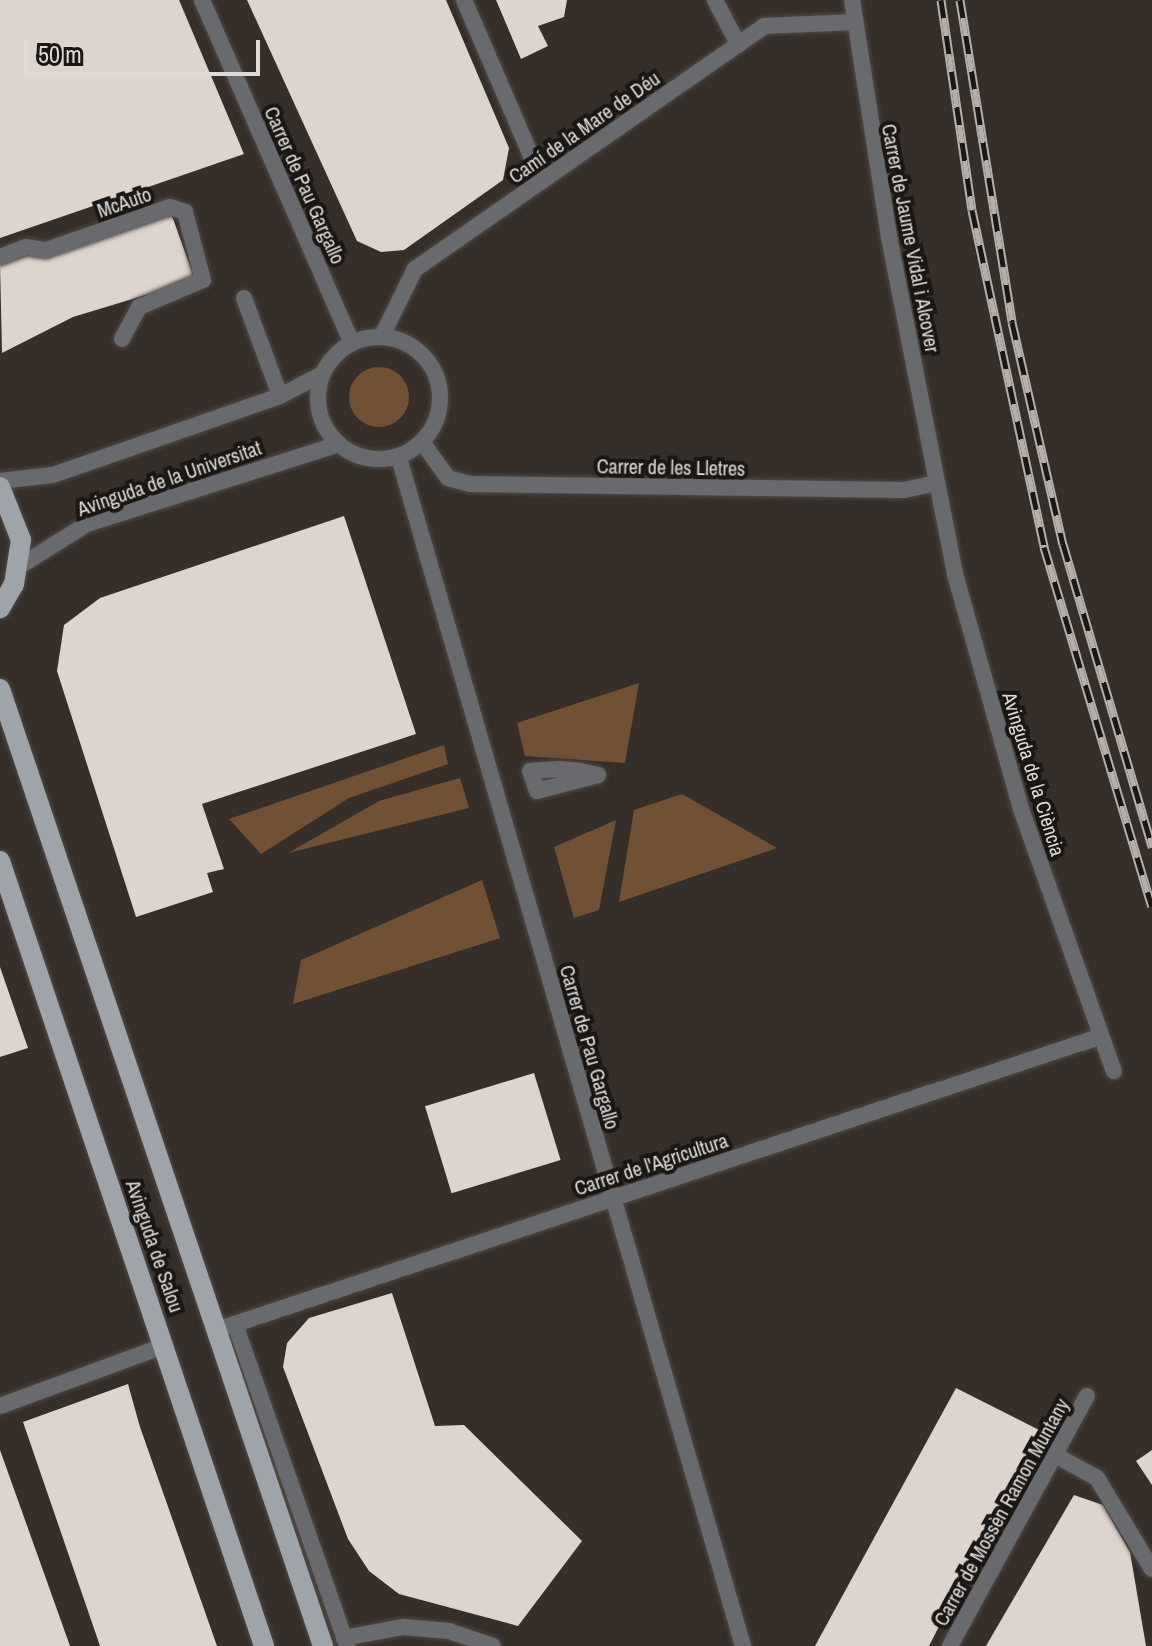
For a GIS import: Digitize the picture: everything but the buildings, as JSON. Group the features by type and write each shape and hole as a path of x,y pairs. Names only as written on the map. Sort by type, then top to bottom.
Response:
{"main road":[{"path":"0,487 19,527 20,566 0,608"},
{"path":"0,689 226,1327 323,1646"},
{"name":"Avinguda de Salou","path":"0,861 264,1646"}],"street":[{"name":"Carrer de Pau Gargallo","path":"202,0 352,343"},
{"path":"464,0 542,181"},
{"path":"715,0 738,44"},
{"name":"Carrer de Jaume Vidal i Alcover","path":"852,0 937,483"},
{"name":"Camí de la Mare de Déu","path":"382,336 415,269 764,26 854,22"},
{"name":"McAuto","path":"0,257 26,247 46,250 170,207 185,212 203,280 139,307 122,339"},
{"path":"244,298 280,396"},
{"path":"382,336 416,348 438,379 436,421 422,442 399,458 374,459 339,444 319,412 322,374 352,343 382,336"},
{"name":"Avinguda de la Universitat","path":"0,481 53,475 280,396 322,374"},
{"name":"Carrer de les Lletres","path":"422,442 448,478 470,484 904,490 937,483"},
{"name":"Avinguda de la Universitat","path":"20,566 87,524 339,444"},
{"name":"Carrer de Pau Gargallo","path":"399,458 743,1646"},
{"name":"Avinguda de la Ciència","path":"937,483 1021,809 1099,1037 1114,1071"},
{"name":"Carrer de l'Agricultura","path":"226,1327 1099,1037"},
{"path":"226,1327 346,1642 403,1627 449,1631 493,1646"},
{"path":"0,1406 164,1346"},
{"name":"Carrer de Mossèn Ramon Muntany","path":"950,1646 1057,1456 1087,1396"},
{"path":"1057,1456 1097,1478 1152,1569"}],"shaded area":[{"path":"379,367 391,369 400,376 407,385 407,409 400,418 391,425 379,427 367,425 358,418 351,409 349,397 351,385 358,376 367,369"},
{"path":"639,683 625,763 525,756 517,723"},
{"path":"444,745 448,764 349,798 261,854 229,819"},
{"path":"460,778 469,808 288,853 379,801"},
{"path":"682,794 777,848 619,902 634,810"},
{"path":"616,820 599,910 574,918 554,847"},
{"path":"482,880 500,938 293,1004 301,960"}],"railway":[{"path":"941,0 972,210 1044,547 1152,906"},
{"path":"960,0 1012,322 1063,544 1152,847"}]}
